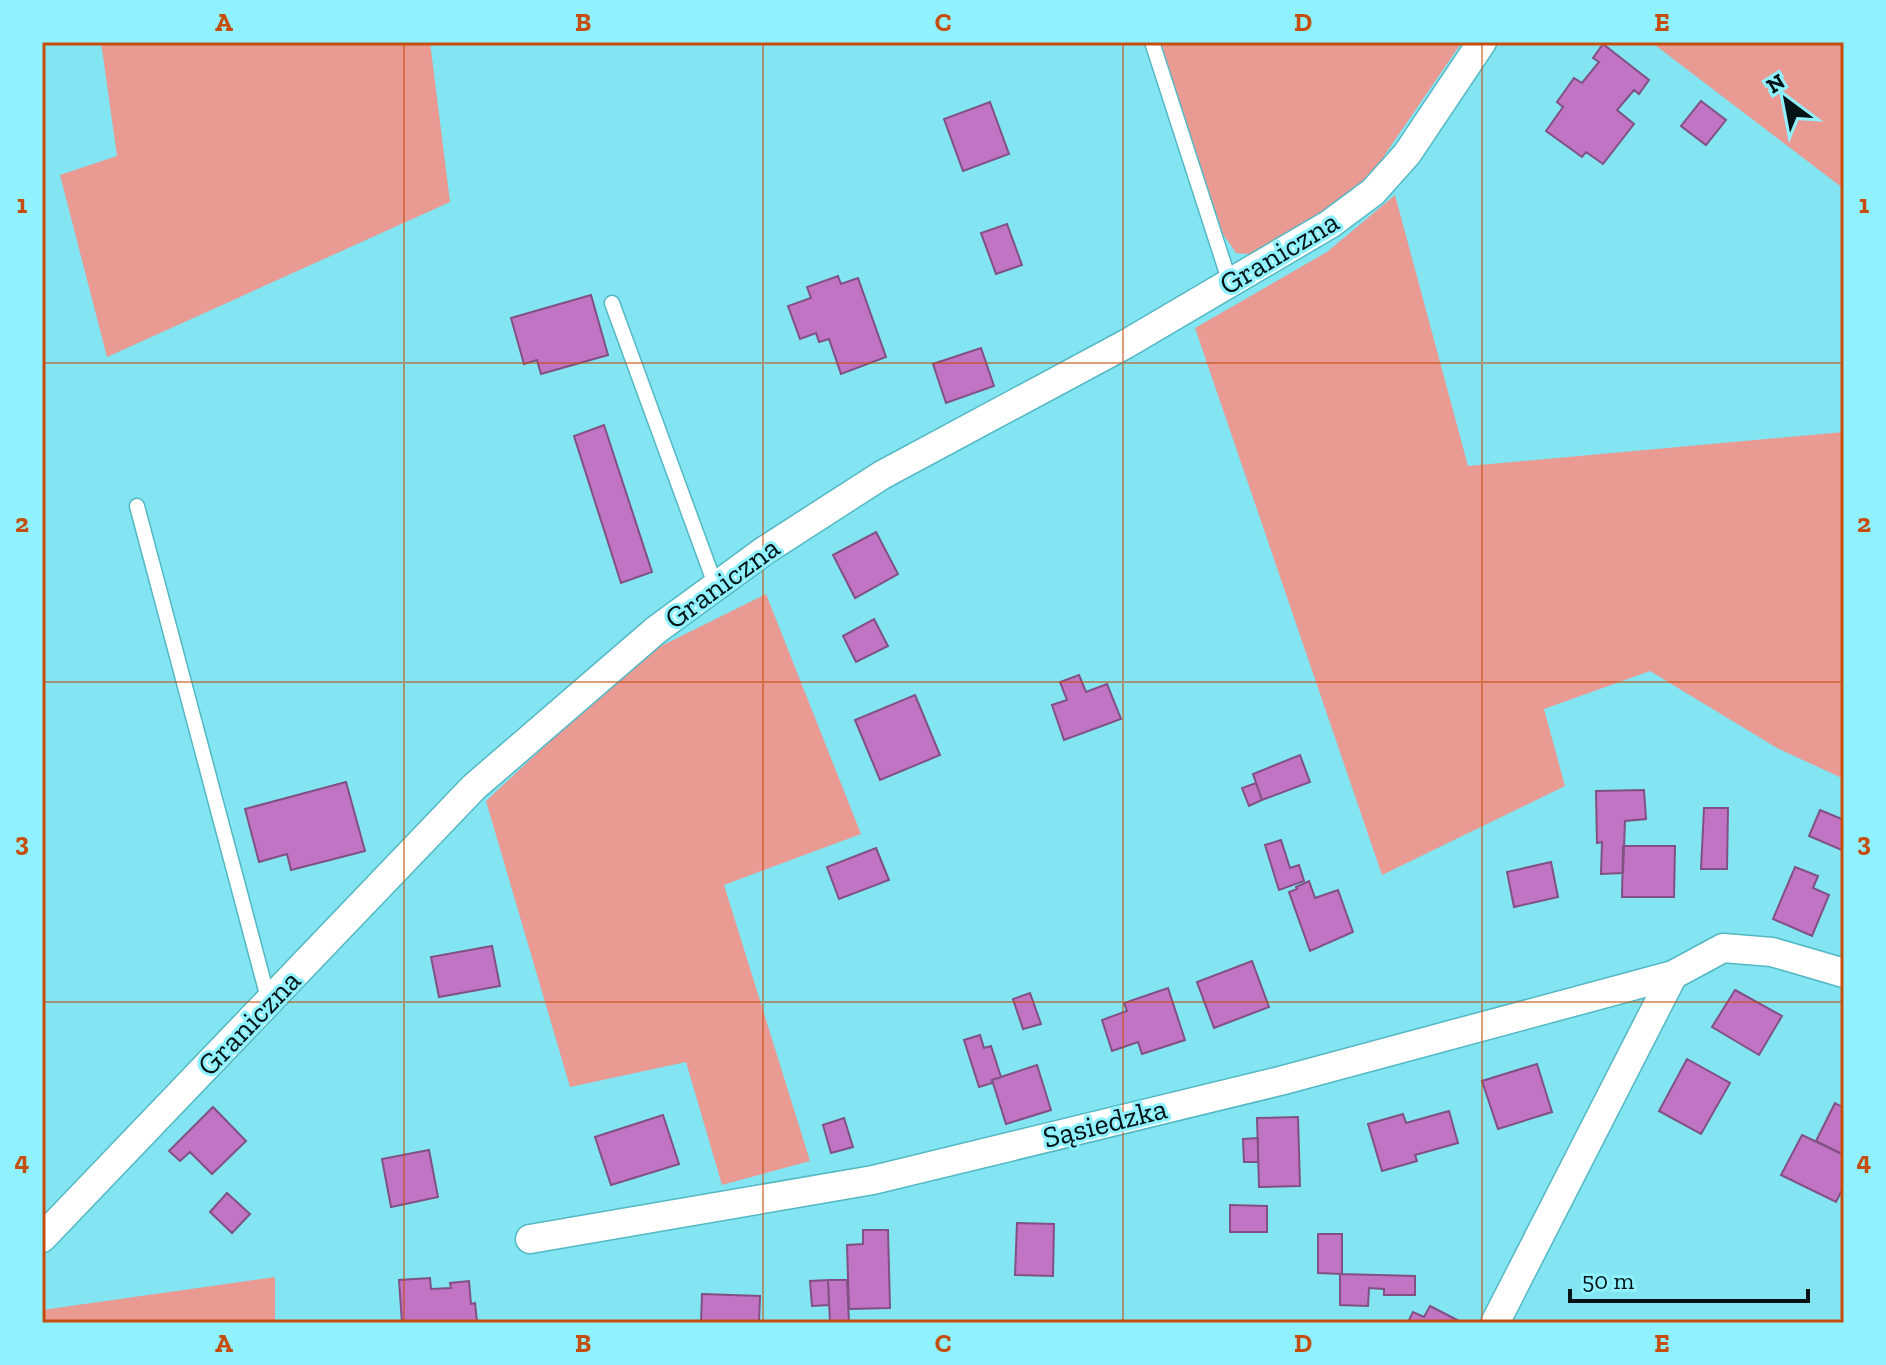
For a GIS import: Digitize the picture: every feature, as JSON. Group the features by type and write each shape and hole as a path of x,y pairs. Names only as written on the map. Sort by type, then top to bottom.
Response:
{"street":[{"name":"Graniczna","path":"42,1238 474,787 656,630 764,551 882,475 1126,344 1330,224 1373,192 1407,154 1482,42"},
{"name":"Sąsiedzka","path":"530,1239 873,1180 1280,1081 1673,975 1723,948 1772,952 1844,973"},
{"path":"1495,1323 1673,975"}],"lane":[{"path":"1152,42 1230,283"},
{"path":"612,303 716,587"},
{"path":"137,506 269,1002"}],"shaded area":[{"path":"101,42 430,42 450,202 107,357 60,175 117,156"},
{"path":"1159,42 1462,42 1384,156 1386,163 1316,222 1261,255 1236,253 1223,234"},
{"path":"1651,42 1844,42 1844,189"},
{"path":"1395,195 1468,466 1844,432 1844,779 1777,748 1650,671 1544,709 1565,786 1382,875 1195,328 1327,252"},
{"path":"766,594 861,834 724,885 810,1161 722,1185 686,1062 570,1087 486,801 641,656"},
{"path":"275,1277 275,1323 42,1323 42,1310"}],"building":[{"path":"1603,44 1649,80 1639,94 1634,90 1617,110 1634,124 1603,164 1586,152 1582,157 1546,131 1563,107 1557,102 1574,78 1582,83 1599,62 1593,58"},
{"path":"1701,101 1726,120 1706,145 1681,126"},
{"path":"990,102 1009,154 963,171 944,119"},
{"path":"1007,224 1022,265 996,274 981,233"},
{"path":"838,276 841,284 858,278 886,357 841,374 829,339 819,342 816,333 800,339 788,306 811,298 807,287"},
{"path":"591,295 608,355 541,374 537,360 524,364 511,318"},
{"path":"981,348 994,386 946,403 933,364"},
{"path":"604,425 652,572 621,583 574,436"},
{"path":"876,532 898,574 855,598 833,555"},
{"path":"874,619 888,646 856,662 843,636"},
{"path":"1079,675 1086,692 1107,684 1121,719 1064,740 1052,705 1067,700 1060,682"},
{"path":"915,695 940,755 880,780 855,720"},
{"path":"1300,755 1310,782 1262,800 1253,774"},
{"path":"346,782 365,851 291,870 287,854 259,862 245,809"},
{"path":"1256,783 1262,800 1249,806 1242,788"},
{"path":"1644,790 1646,819 1625,821 1623,873 1601,874 1602,842 1597,843 1596,791"},
{"path":"1704,808 1728,808 1727,869 1701,869"},
{"path":"1820,810 1844,820 1844,851 1809,836"},
{"path":"1281,840 1290,868 1299,865 1304,881 1279,890 1265,845"},
{"path":"1623,846 1675,846 1674,897 1622,897"},
{"path":"876,848 889,880 839,899 827,867"},
{"path":"1551,862 1558,897 1514,907 1507,872"},
{"path":"1795,867 1818,876 1813,888 1829,895 1812,936 1773,919"},
{"path":"1309,881 1315,898 1338,890 1353,932 1310,951 1289,892"},
{"path":"492,946 500,986 439,997 431,957"},
{"path":"1252,961 1269,1007 1214,1028 1197,982"},
{"path":"1168,988 1185,1040 1142,1054 1138,1042 1112,1051 1102,1020 1127,1011 1124,1003"},
{"path":"1735,990 1782,1016 1759,1055 1712,1027"},
{"path":"1030,993 1041,1024 1023,1029 1013,999"},
{"path":"980,1035 984,1048 991,1046 1001,1077 979,1087 964,1040"},
{"path":"1687,1059 1730,1083 1701,1134 1659,1111"},
{"path":"1537,1064 1552,1112 1498,1129 1482,1081"},
{"path":"1037,1065 1051,1110 1006,1124 992,1080"},
{"path":"1835,1103 1844,1108 1844,1155 1816,1141"},
{"path":"213,1107 246,1141 212,1174 190,1152 180,1161 169,1151"},
{"path":"1449,1111 1458,1143 1415,1155 1417,1161 1382,1171 1368,1124 1403,1114 1406,1123"},
{"path":"663,1115 679,1164 611,1185 595,1137"},
{"path":"1298,1117 1300,1186 1259,1187 1257,1118"},
{"path":"844,1118 853,1147 831,1153 823,1125"},
{"path":"1802,1135 1844,1155 1844,1186 1836,1202 1781,1175"},
{"path":"1258,1138 1258,1162 1244,1162 1243,1139"},
{"path":"429,1150 438,1197 391,1207 382,1159"},
{"path":"227,1193 250,1214 232,1233 210,1212"},
{"path":"1230,1205 1267,1206 1267,1232 1230,1232"},
{"path":"1017,1223 1054,1224 1053,1276 1015,1275"},
{"path":"863,1230 888,1230 890,1308 849,1309 847,1245 863,1244"},
{"path":"1318,1234 1342,1234 1342,1274 1318,1273"},
{"path":"1340,1274 1415,1276 1415,1295 1384,1295 1384,1289 1369,1288 1368,1306 1340,1305"},
{"path":"430,1278 431,1289 451,1288 450,1283 469,1281 471,1304 475,1303 477,1322 402,1323 399,1280"},
{"path":"828,1280 847,1280 849,1323 830,1323"},
{"path":"828,1280 829,1305 812,1306 810,1281"},
{"path":"702,1294 760,1296 759,1323 701,1323"},
{"path":"1430,1306 1463,1323 1408,1322 1413,1312 1424,1317"}]}
